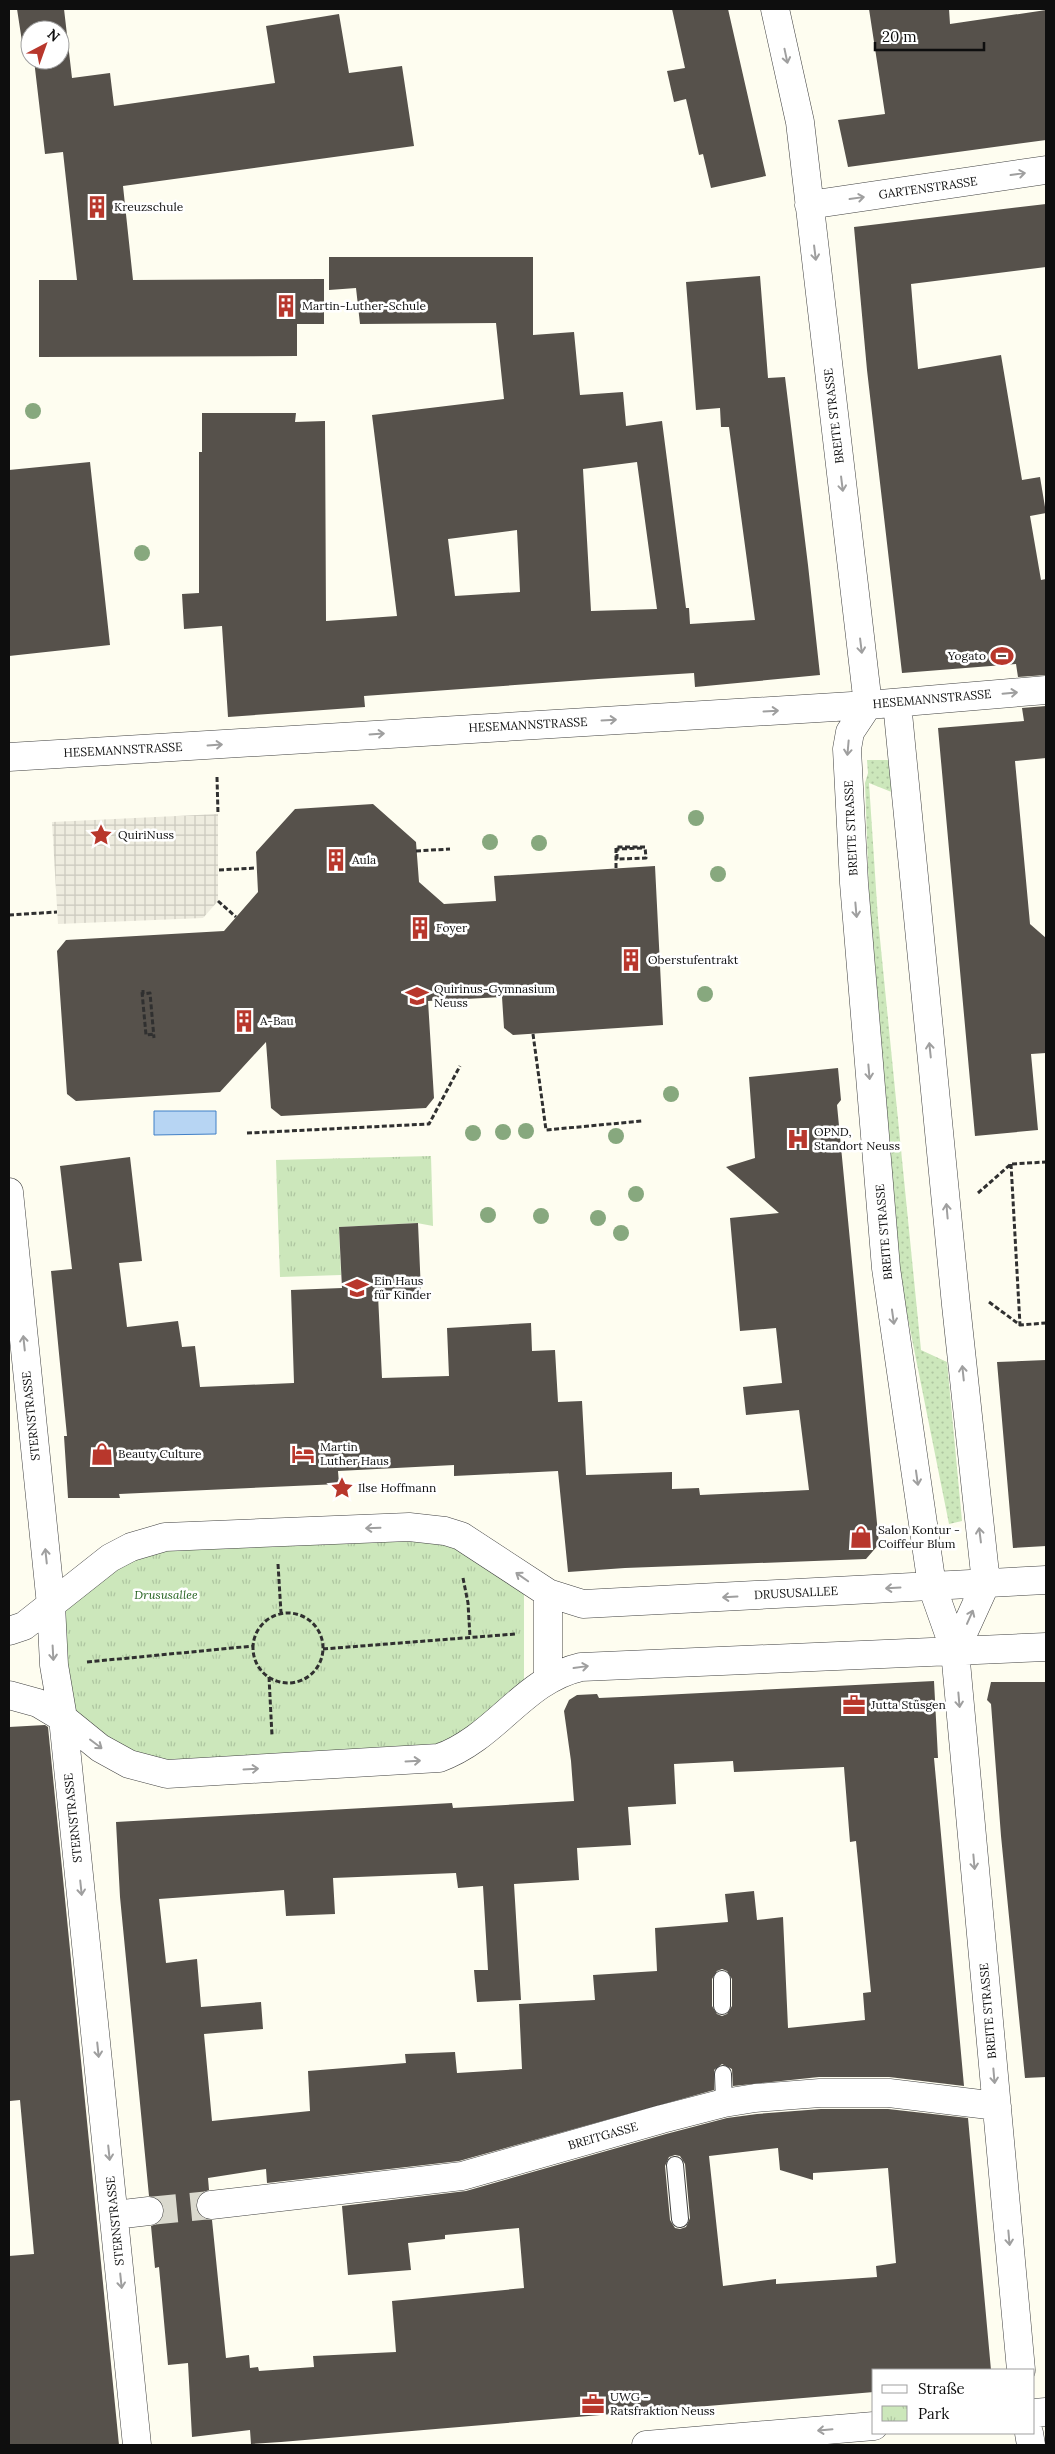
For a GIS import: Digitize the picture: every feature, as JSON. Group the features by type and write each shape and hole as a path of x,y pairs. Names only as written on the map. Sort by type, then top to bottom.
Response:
{"street":[{"name":"BREITE STRASSE","path":"775,9 800,122 868,705 850,732 846,750 854,882 886,1268 932,1586 955,1652 1021,2369"},
{"name":"GARTENSTRASSE","path":"809,205 1046,170"},
{"name":"HESEMANNSTRASSE","path":"9,757 868,705 1046,690"},
{"path":"897,702 956,1305 986,1583"},
{"name":"STERNSTRASSE","path":"9,1192 51,1605 54,1665 63,1718 137,2445"},
{"name":"DRUSUSALLEE","path":"9,1631 24,1626 110,1558 131,1547 165,1537 409,1527 436,1530 469,1540 548,1593 583,1604 1046,1580"},
{"name":"BREITE STRASSE","path":"955,1652 986,1583"},
{"path":"548,1593 548,1678"},
{"path":"9,1695 38,1703 63,1718 100,1748 129,1764 167,1774 439,1758 455,1752 479,1738 548,1678 564,1671 582,1667 1046,1647"},
{"name":"BREITGASSE","path":"211,2205 462,2176 664,2125 724,2103 788,2094 888,2093 997,2106"},
{"path":"115,2215 149,2211"},
{"path":"646,2445 872,2426"}],"lane":[{"path":"722,1979 722,2006"},
{"path":"724,2074 724,2103"},
{"path":"674,2165 680,2218"}],"path":[{"path":"218,794 218,814"},
{"path":"617,859 646,858 645,847 616,847 617,868 617,859 617,849 644,848"},
{"path":"416,851 450,849"},
{"path":"219,870 256,868"},
{"path":"218,900 236,916"},
{"path":"9,915 57,912"},
{"path":"142,990 143,994 150,993 153,1034 146,1035 142,990"},
{"path":"142,999 149,999 153,1034"},
{"path":"533,1034 546,1130 642,1121"},
{"path":"247,1133 429,1124 460,1066"},
{"path":"947,1209 978,1193 1011,1164 1046,1162"},
{"path":"1011,1164 1020,1325"},
{"path":"956,1305 990,1302 1020,1325 1046,1323"},
{"path":"436,1530 464,1579 470,1637"},
{"path":"276,1532 281,1613"},
{"path":"281,1613 302,1615 311,1621 322,1638 323,1649 317,1669 309,1676 289,1683 278,1682 269,1677 260,1668 255,1658 253,1646 255,1635 261,1625 281,1613"},
{"path":"323,1649 548,1631"},
{"path":"54,1665 253,1646"},
{"path":"269,1677 274,1768"}],"green space":[{"path":"867,760 891,760 894,793 869,783 878,919 921,1350 947,1362 962,1521 949,1524 902,1289 870,922 865,783 868,773"},
{"path":"431,1156 433,1226 417,1223 339,1227 341,1275 280,1277 276,1160"},
{"name":"Drususallee","path":"440,1534 524,1583 524,1693 453,1750 138,1762 71,1715 60,1608 131,1549"}],"shaded area":[{"path":"218,814 218,901 203,918 58,924 52,822"}],"water":[{"path":"154,1111 216,1111 216,1134 154,1135"}],"building":[{"path":"17,9 64,9 65,20 20,20 20,28"},
{"path":"672,9 728,9 766,176 711,188 703,154 699,155 686,99 674,102 667,71 685,68"},
{"path":"869,9 949,9 950,24 1046,10 1046,140 848,167 838,120 885,114"},
{"path":"339,14 349,73 402,66 414,146 123,186 133,280 324,279 324,324 297,324 297,356 39,357 39,280 77,280 63,152 45,154 35,70 70,70 70,61 72,78 110,73 114,106 275,83 266,26"},
{"path":"1046,204 1046,267 911,284 918,369 1001,355 1022,480 1040,477 1046,513 1030,516 1041,580 1046,579 1046,675 1018,677 1016,664 902,673 867,370 854,227"},
{"path":"329,257 533,257 533,335 574,332 580,395 623,392 626,426 662,421 686,608 689,608 690,624 755,620 729,427 721,427 720,408 696,410 686,282 760,276 768,378 785,377 820,675 695,687 694,673 598,679 364,696 365,707 228,717 222,626 184,629 182,594 199,593 199,452 202,452 202,413 296,413 295,422 325,421 326,621 397,616 372,415 504,399 496,323 360,324 356,288 329,290","holes":["637,462 657,609 591,611 583,469","517,530 520,592 455,596 448,539"]},
{"path":"90,462 110,645 9,656 9,470"},
{"path":"1046,706 1046,758 1015,761 1030,924 1046,938 1046,1053 1031,1054 1038,1130 975,1136 938,728 1024,721 1022,708"},
{"path":"373,804 416,842 419,882 444,904 496,901 494,876 655,866 663,1025 513,1035 504,1028 502,997 428,1001 434,1098 426,1108 281,1116 271,1108 266,1042 220,1092 76,1101 67,1094 57,951 66,940 224,931 258,892 256,852 295,809"},
{"path":"838,1068 841,1100 837,1105 879,1544 866,1559 625,1568 568,1572 558,1471 454,1476 454,1465 338,1471 339,1484 119,1494 120,1498 68,1498 64,1436 67,1436 51,1271 72,1269 60,1166 130,1157 142,1261 119,1263 127,1327 178,1321 182,1347 195,1346 200,1387 294,1383 291,1290 342,1288 339,1227 418,1223 421,1292 378,1295 382,1378 449,1376 447,1328 531,1323 532,1351 555,1350 558,1402 582,1401 586,1475 672,1472 672,1489 699,1488 700,1495 809,1490 799,1410 746,1415 743,1387 782,1383 776,1328 740,1331 730,1218 779,1213 726,1167 755,1158 749,1077"},
{"path":"1046,1360 1046,1546 1013,1548 997,1362"},
{"path":"934,1681 938,1758 934,1758 964,2086 889,2077 819,2077 733,2086 732,2069 722,2064 714,2070 714,2090 459,2161 267,2183 266,2169 208,2178 209,2190 201,2193 195,2206 199,2215 204,2219 212,2220 226,2358 249,2355 250,2368 258,2367 259,2371 314,2367 313,2356 396,2352 392,2301 524,2288 519,2228 445,2235 445,2239 408,2243 411,2270 348,2275 342,2206 466,2191 727,2118 821,2109 888,2109 968,2118 991,2369 872,2369 872,2392 251,2444 250,2430 192,2437 188,2363 168,2365 159,2267 155,2268 151,2226 159,2223 163,2218 165,2210 161,2201 149,2196 120,1897 116,1822 452,1803 453,1808 574,1801 564,1711 569,1700 577,1695 597,1694 599,1698","holes":["733,1761 734,1772 844,1767 850,1842 856,1841 871,1992 863,1993 865,2020 788,2028 783,1917 757,1920 754,1891 725,1894 728,1922 655,1928 657,1971 593,1975 595,2000 519,2004 522,2069 457,2073 455,2052 405,2054 406,2063 308,2071 310,2111 212,2121 204,2034 263,2029 261,2002 201,2007 197,1959 166,1963 159,1899 284,1890 286,1916 335,1914 333,1878 456,1873 458,1888 483,1886 488,1970 474,1970 477,2002 521,2000 514,1884 579,1880 577,1848 631,1845 628,1807 676,1804 674,1764","722,1969 727,1971 732,1979 732,2006 727,2014 722,2016 717,2014 712,2006 712,1979 717,1971","778,2148 780,2170 813,2180 813,2173 888,2168 896,2263 876,2266 877,2277 776,2284 776,2279 723,2286 709,2156","680,2156 685,2164 690,2218 686,2227 680,2229 675,2228 670,2220 665,2166 669,2157"]},
{"path":"991,1682 1046,1682 1046,2077 1025,2078 1001,1836 991,1704 987,1700"},
{"path":"45,1725 48,1727 119,2445 9,2445 9,2256 34,2254 20,2100 10,2101 9,2087 9,1727"}],"tunnel":[{"path":"149,2211 211,2205"}],"place":[{"name":"Kreuzschule","path":"97,207"},
{"name":"Martin-Luther-Schule","path":"286,306"},
{"name":"Yogato","path":"1002,656"},
{"name":"QuiriNuss","path":"101,835"},
{"name":"Aula","path":"336,860"},
{"name":"Foyer","path":"420,928"},
{"name":"Oberstufentrakt","path":"631,960"},
{"name":"Quirinus-Gymnasium Neuss","path":"417,996"},
{"name":"A-Bau","path":"244,1021"},
{"name":"OPND, Standort Neuss","path":"798,1139"},
{"name":"Ein Haus für Kinder","path":"357,1288"},
{"name":"Beauty Culture","path":"102,1454"},
{"name":"Martin Luther Haus","path":"303,1454"},
{"name":"Ilse Hoffmann","path":"342,1488"},
{"name":"Salon Kontur - Coiffeur Blum","path":"861,1537"},
{"name":"Jutta Stüsgen","path":"854,1705"},
{"name":"UWG - Ratsfraktion Neuss","path":"593,2404"}]}
